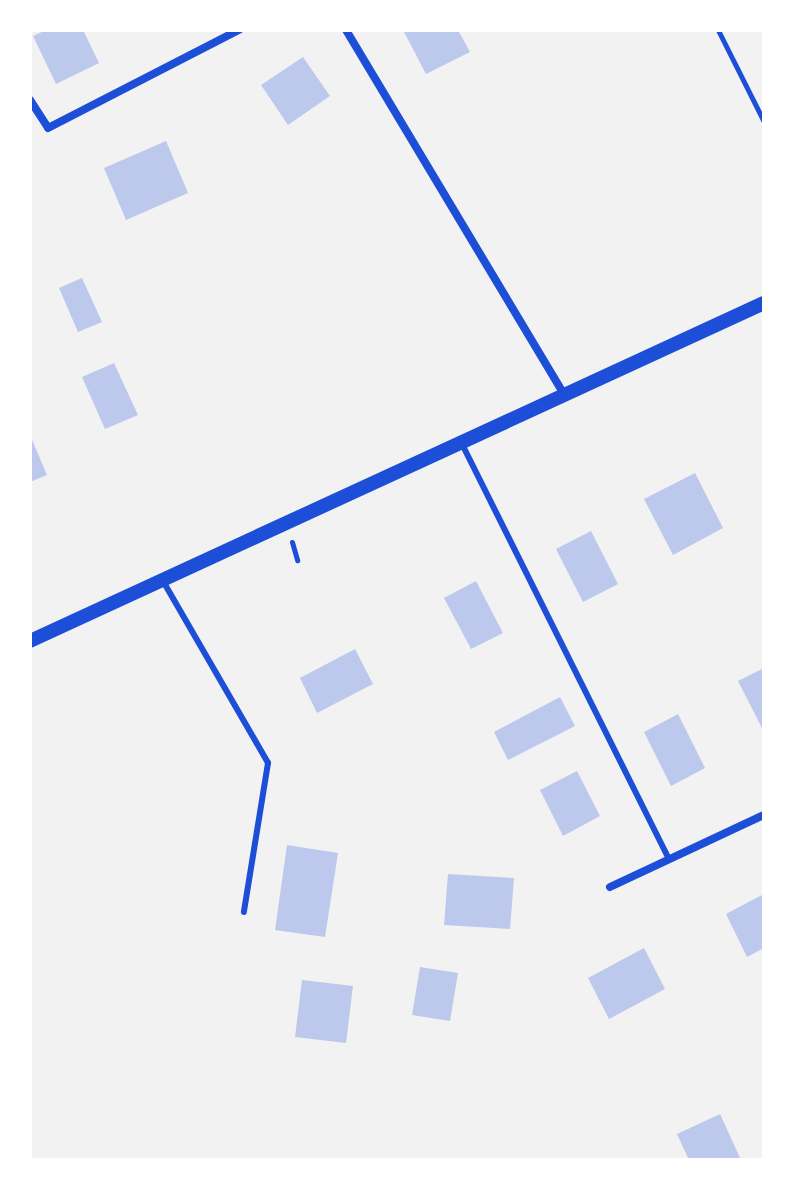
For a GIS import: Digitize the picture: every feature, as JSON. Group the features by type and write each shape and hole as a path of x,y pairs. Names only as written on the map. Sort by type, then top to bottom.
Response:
{"street":[{"path":"30,100 48,128 239,30"},
{"path":"346,30 563,393"},
{"path":"30,641 764,303"},
{"path":"610,887 764,815"}],"lane":[{"path":"461,441 669,859"},
{"path":"163,581 268,763 244,912"}],"path":[{"path":"718,30 764,122"}],"building":[{"path":"46,30 83,30 99,63 56,84 33,36"},
{"path":"403,30 458,30 470,52 426,74"},
{"path":"303,57 330,96 288,125 261,85"},
{"path":"166,141 188,193 126,220 104,168"},
{"path":"82,278 102,322 78,332 59,288"},
{"path":"114,363 138,415 105,429 82,377"},
{"path":"30,435 47,475 30,482"},
{"path":"695,473 723,528 673,555 644,499"},
{"path":"591,531 618,584 583,602 556,549"},
{"path":"476,581 503,633 471,649 444,598"},
{"path":"355,649 373,684 317,713 300,678"},
{"path":"764,668 764,732 738,681"},
{"path":"560,697 575,726 508,760 494,732"},
{"path":"678,714 705,768 671,786 644,732"},
{"path":"577,771 600,816 563,836 540,790"},
{"path":"287,845 338,853 325,937 275,930"},
{"path":"448,874 514,878 510,929 444,925"},
{"path":"764,894 764,948 747,957 726,914"},
{"path":"644,948 665,989 609,1019 588,978"},
{"path":"420,967 458,973 450,1021 412,1015"},
{"path":"302,980 353,986 346,1043 295,1037"},
{"path":"720,1114 741,1160 689,1160 677,1134"}]}
